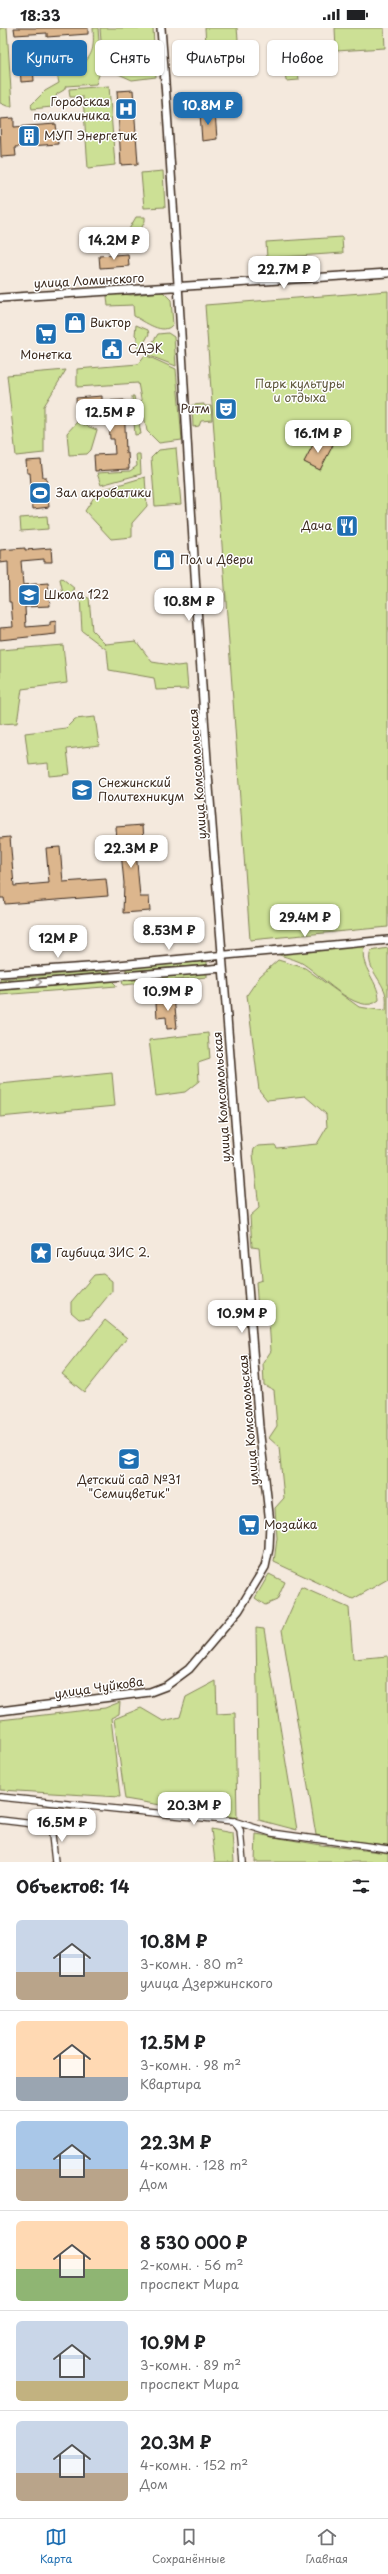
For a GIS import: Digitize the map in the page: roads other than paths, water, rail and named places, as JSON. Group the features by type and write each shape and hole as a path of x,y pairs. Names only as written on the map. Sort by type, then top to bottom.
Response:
{"street":[{"name":"улица Комсомольская","path":"161,28 208,775 259,1427 270,1523 269,1548 260,1578 239,1610 224,1628"},
{"name":"улица Ломинского","path":"0,298 388,273"},
{"path":"0,973 118,965 388,940"},
{"path":"118,965 119,976"},
{"path":"0,986 223,968"},
{"name":"улица Чуйкова","path":"0,1711 150,1692 166,1686 189,1669 224,1628"},
{"path":"0,1797 233,1821 272,1833 388,1849"},
{"path":"0,1820 51,1826 55,1862"},
{"path":"233,1821 240,1830 243,1862"}],"place":[{"name":"Городская поликлиника","path":"126,109"},
{"name":"МУП Энергетик","path":"29,136"},
{"name":"Виктор","path":"75,323"},
{"name":"Монетка","path":"46,334"},
{"name":"СДЭК","path":"112,349"},
{"name":"Ритм","path":"226,409"},
{"name":"Зал акробатики","path":"40,493"},
{"name":"Дача","path":"347,526"},
{"name":"Пол и Двери","path":"164,560"},
{"name":"Школа 122","path":"29,595"},
{"name":"Снежинский Политехникум","path":"82,790"},
{"name":"Гаубица ЗИС 2.","path":"41,1253"},
{"name":"Детский сад №31 \"Семицветик\"","path":"129,1459"},
{"name":"Мозайка","path":"249,1525"}],"park label":[{"name":"Парк культуры и отдыха","path":"300,391"}]}
